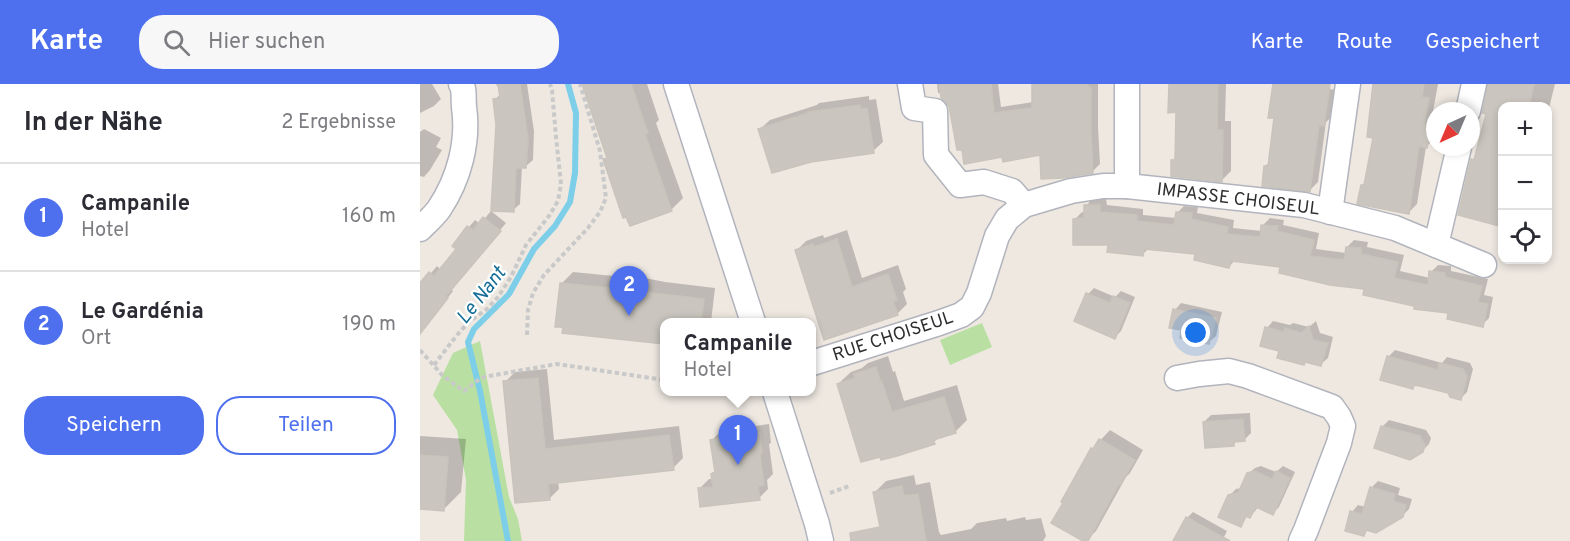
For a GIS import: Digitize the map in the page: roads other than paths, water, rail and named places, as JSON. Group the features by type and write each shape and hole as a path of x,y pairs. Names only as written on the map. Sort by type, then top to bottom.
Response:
{"street":[{"path":"420,229 438,211 453,185 461,162 466,117 461,84"},
{"path":"676,84 752,318"},
{"path":"910,84 914,108 944,158 934,174 975,194 1018,198"},
{"path":"1127,84 1127,186"},
{"path":"1330,212 1348,84"},
{"path":"1470,102 1474,84"},
{"path":"1436,245 1457,156"},
{"name":"RUE CHOISEUL","path":"816,362 939,323 961,315 972,307 979,293 997,236 1018,198 1103,186 1127,186"},
{"name":"IMPASSE CHOISEUL","path":"1127,186 1304,205 1395,228 1484,265"},
{"path":"1177,378 1229,371 1332,407 1343,426 1339,443 1301,541"},
{"path":"776,396 818,524 821,541"}],"waterway":[{"name":"Le Nant","path":"508,541 480,391 468,342 474,329 509,294 534,249 555,226 570,202 575,173 576,113 568,84"}],"place":[{"name":"Le Gardénia","path":"629,316"},
{"name":"Campanile","path":"738,465"}]}
